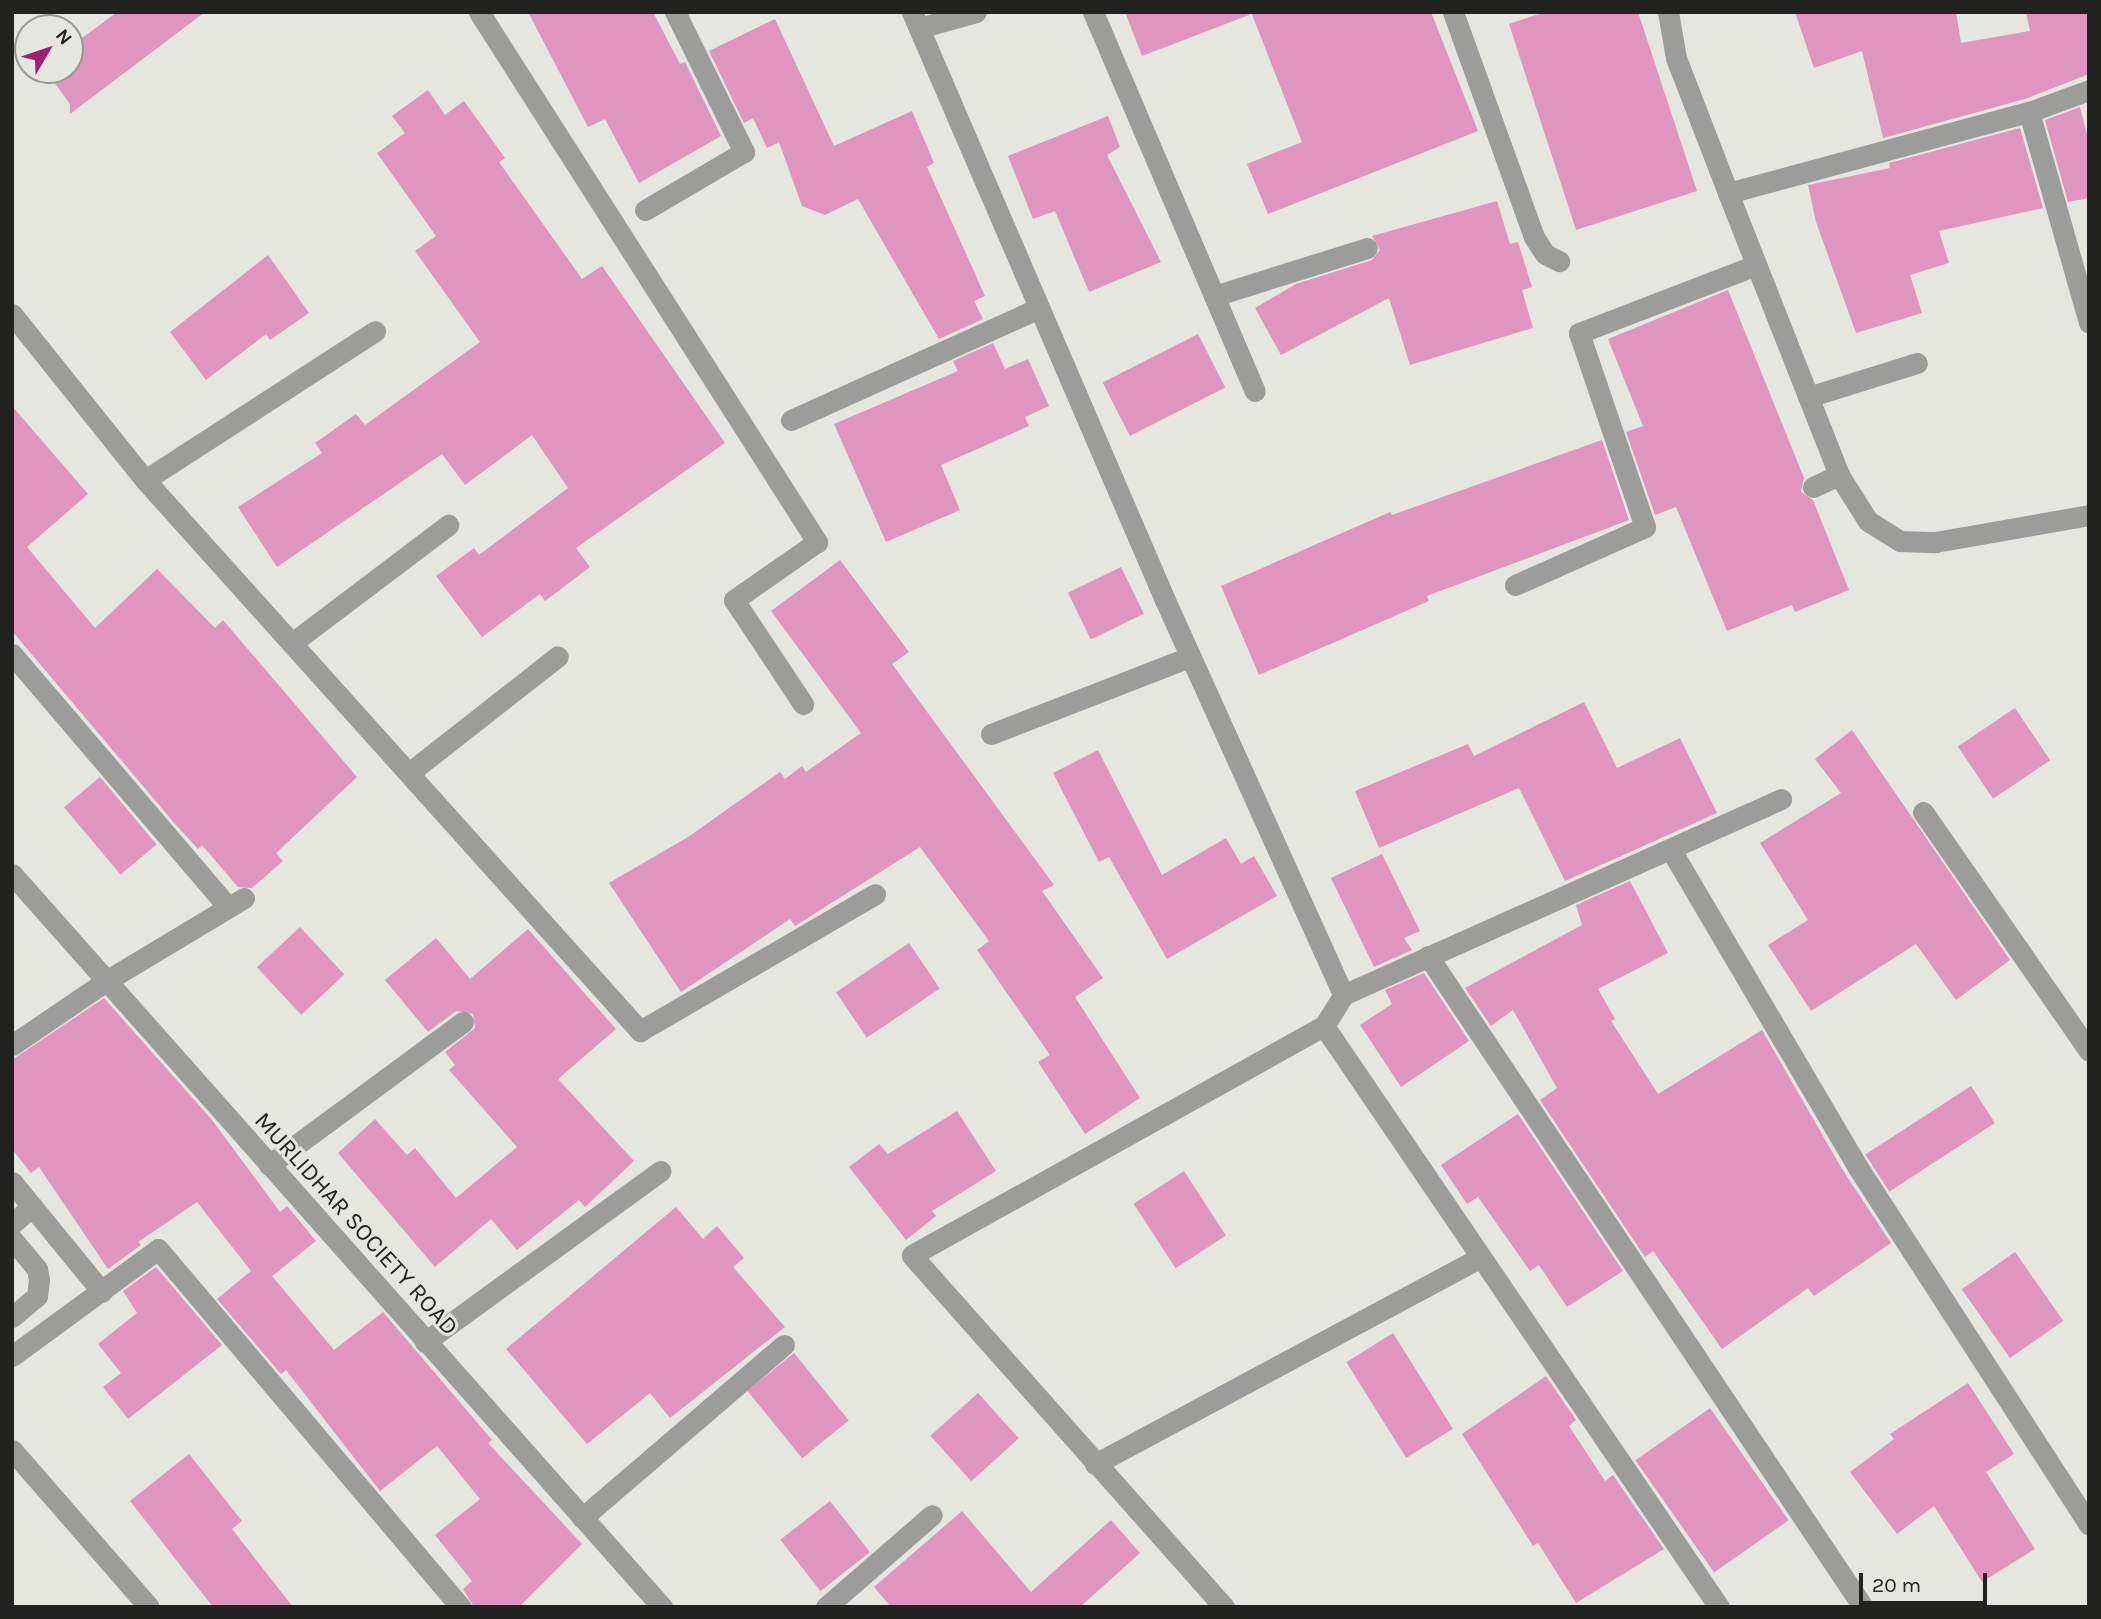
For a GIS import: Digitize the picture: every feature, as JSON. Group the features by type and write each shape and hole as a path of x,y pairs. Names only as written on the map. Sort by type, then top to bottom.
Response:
{"street":[{"path":"479,12 817,542 734,600 803,704"},
{"path":"645,210 744,152 675,12"},
{"path":"976,12 916,20 1191,657 1343,995"},
{"path":"1093,12 1255,391"},
{"path":"1453,12 1534,237 1545,254 1559,261"},
{"path":"1668,12 1676,58 1756,265 1839,475 1868,521 1900,541 1935,542 2089,515"},
{"path":"1728,193 2029,112 2089,90"},
{"path":"2029,112 2089,323"},
{"path":"1214,296 1367,248"},
{"path":"1515,584 1645,527 1579,333 1756,265"},
{"path":"791,420 1039,308"},
{"path":"12,314 145,480 640,1031 875,894"},
{"path":"145,480 375,331"},
{"path":"1808,397 1917,363"},
{"path":"1813,487 1839,475"},
{"path":"292,643 448,525"},
{"path":"12,654 236,902 106,981 12,1045"},
{"path":"409,774 558,656"},
{"path":"991,734 1191,657"},
{"path":"1224,1607 912,1255 1324,1026 1343,995 1781,799"},
{"path":"1923,812 2089,1051"},
{"path":"1671,850 1857,1166 2089,1525"},
{"name":"MURLIDHAR SOCIETY ROAD","path":"12,874 662,1607"},
{"path":"1428,956 1863,1607"},
{"path":"269,1166 463,1022"},
{"path":"1324,1026 1719,1607"},
{"path":"425,1342 660,1171"},
{"path":"12,1182 102,1292"},
{"path":"12,1224 32,1206"},
{"path":"12,1238 37,1269 39,1280 37,1296 12,1317"},
{"path":"12,1356 158,1249 461,1607"},
{"path":"1095,1464 1481,1257"},
{"path":"582,1518 784,1345"},
{"path":"12,1450 149,1607"},
{"path":"826,1607 932,1515"}],"building":[{"path":"117,12 205,12 70,114 70,104 55,84 84,84 84,37"},
{"path":"528,12 653,12 680,64 685,62 721,136 639,183 605,119 588,127"},
{"path":"1125,12 1249,12 1249,15 1142,56"},
{"path":"1251,12 1431,12 1478,131 1268,214 1247,164 1302,142"},
{"path":"1545,12 1638,12 1697,191 1576,230 1509,24"},
{"path":"1795,12 1956,12 1961,43 2030,31 2026,12 2089,12 2089,74 2025,99 1883,138 1862,51 1814,68"},
{"path":"775,19 834,146 912,111 934,163 927,167 985,296 974,301 983,319 939,339 858,199 825,215 802,206 779,142 767,148 753,118 744,123 709,51"},
{"path":"428,90 445,115 464,101 505,158 499,162 582,279 602,266 725,443 576,548 590,567 545,601 540,594 482,637 436,576 474,548 479,555 568,488 532,435 465,485 442,454 277,567 238,507 322,453 315,443 356,414 365,425 480,342 415,251 436,236 377,153 405,133 392,116"},
{"path":"2080,107 2089,143 2089,198 2068,202 2045,120"},
{"path":"1108,116 1120,147 1107,155 1161,262 1089,292 1055,211 1033,219 1008,156"},
{"path":"2020,128 2043,208 1939,231 1949,263 1910,275 1922,313 1856,333 1816,222 1808,185 1890,168 1889,163"},
{"path":"1497,201 1510,244 1518,242 1532,287 1522,290 1533,328 1410,365 1389,298 1281,355 1255,308 1296,284 1372,260 1380,250 1372,236"},
{"path":"268,255 309,313 270,340 266,334 206,380 170,332"},
{"path":"1728,290 1804,478 1801,492 1813,500 1849,590 1795,612 1792,605 1727,631 1676,507 1655,515 1626,432 1643,426 1608,339"},
{"path":"1198,334 1225,387 1130,436 1103,383"},
{"path":"993,343 1005,369 1028,359 1049,406 1025,417 1029,426 941,465 960,510 886,542 834,424 958,371 953,361"},
{"path":"12,406 88,494 27,547 95,628 157,569 215,628 223,620 357,777 276,853 283,861 252,888 238,887 202,845 198,849 12,631"},
{"path":"1602,440 1629,520 1427,596 1429,601 1259,675 1221,586 1390,512 1392,515"},
{"path":"840,560 909,652 892,664 1054,885 1042,891 1103,978 1075,997 1140,1098 1085,1134 1038,1062 1050,1055 977,950 989,941 920,847 795,926 790,919 681,992 609,883 688,837 780,772 785,779 802,766 806,772 861,733 771,611"},
{"path":"1121,567 1144,614 1091,640 1068,593"},
{"path":"1584,702 1617,768 1680,738 1717,813 1565,881 1519,788 1379,848 1355,791 1468,744 1474,756"},
{"path":"2015,708 2050,760 1993,799 1958,747"},
{"path":"1852,730 2010,960 1956,1000 1916,944 1811,1011 1768,945 1808,920 1760,843 1841,793 1815,759"},
{"path":"1098,750 1162,875 1226,838 1241,864 1254,856 1277,896 1167,959 1109,857 1099,862 1053,773"},
{"path":"100,777 157,844 121,875 64,807"},
{"path":"1382,854 1420,931 1404,938 1412,950 1374,967 1331,878"},
{"path":"1630,881 1668,953 1598,989 1615,1019 1611,1021 1658,1094 1762,1030 1842,1169 1891,1243 1814,1296 1808,1288 1722,1349 1653,1251 1645,1257 1540,1100 1557,1088 1513,1010 1491,1026 1465,988 1582,925 1576,905"},
{"path":"300,927 344,975 301,1015 257,967"},
{"path":"528,929 616,1029 558,1079 634,1161 585,1207 579,1200 517,1250 491,1219 435,1267 338,1153 375,1119 407,1155 415,1148 456,1198 517,1147 449,1070 455,1065 445,1052 475,1028 473,1014 456,1011 428,1032 385,980 436,938 470,979"},
{"path":"909,943 940,989 867,1038 836,992"},
{"path":"1424,973 1469,1041 1401,1087 1360,1025 1392,1004 1385,990"},
{"path":"104,998 212,1120 280,1212 287,1206 316,1241 272,1276 334,1350 383,1312 492,1440 488,1443 582,1544 519,1607 474,1607 463,1589 472,1581 435,1535 480,1499 437,1446 380,1491 286,1370 281,1374 217,1299 251,1271 197,1202 138,1242 141,1245 108,1269 39,1167 31,1173 12,1149 12,1060"},
{"path":"1971,1086 1995,1123 1889,1192 1865,1155"},
{"path":"957,1111 996,1171 932,1211 936,1216 906,1240 849,1167 879,1144 888,1154"},
{"path":"1518,1114 1623,1271 1567,1307 1539,1265 1530,1271 1478,1197 1467,1204 1441,1165"},
{"path":"1184,1171 1226,1236 1176,1268 1134,1204"},
{"path":"676,1207 703,1239 717,1226 744,1258 733,1267 785,1327 670,1418 650,1393 587,1444 506,1349"},
{"path":"2015,1252 2063,1321 2010,1358 1962,1289"},
{"path":"156,1267 222,1345 128,1419 103,1387 121,1373 98,1344 137,1313 123,1291"},
{"path":"1393,1333 1453,1429 1406,1458 1346,1362"},
{"path":"794,1353 849,1421 802,1458 747,1391"},
{"path":"1546,1376 1576,1420 1569,1426 1605,1481 1613,1475 1664,1549 1576,1603 1538,1543 1533,1546 1462,1434"},
{"path":"1968,1383 2014,1454 1986,1472 2035,1549 1982,1582 1934,1506 1897,1534 1850,1472 1894,1439 1890,1434"},
{"path":"978,1393 1019,1438 971,1481 930,1436"},
{"path":"1710,1408 1789,1520 1714,1572 1635,1460"},
{"path":"189,1454 242,1521 232,1529 293,1607 213,1607 130,1501"},
{"path":"830,1501 870,1552 820,1591 780,1540"},
{"path":"962,1511 1031,1592 1111,1520 1140,1553 1080,1607 891,1607 874,1587"}]}
